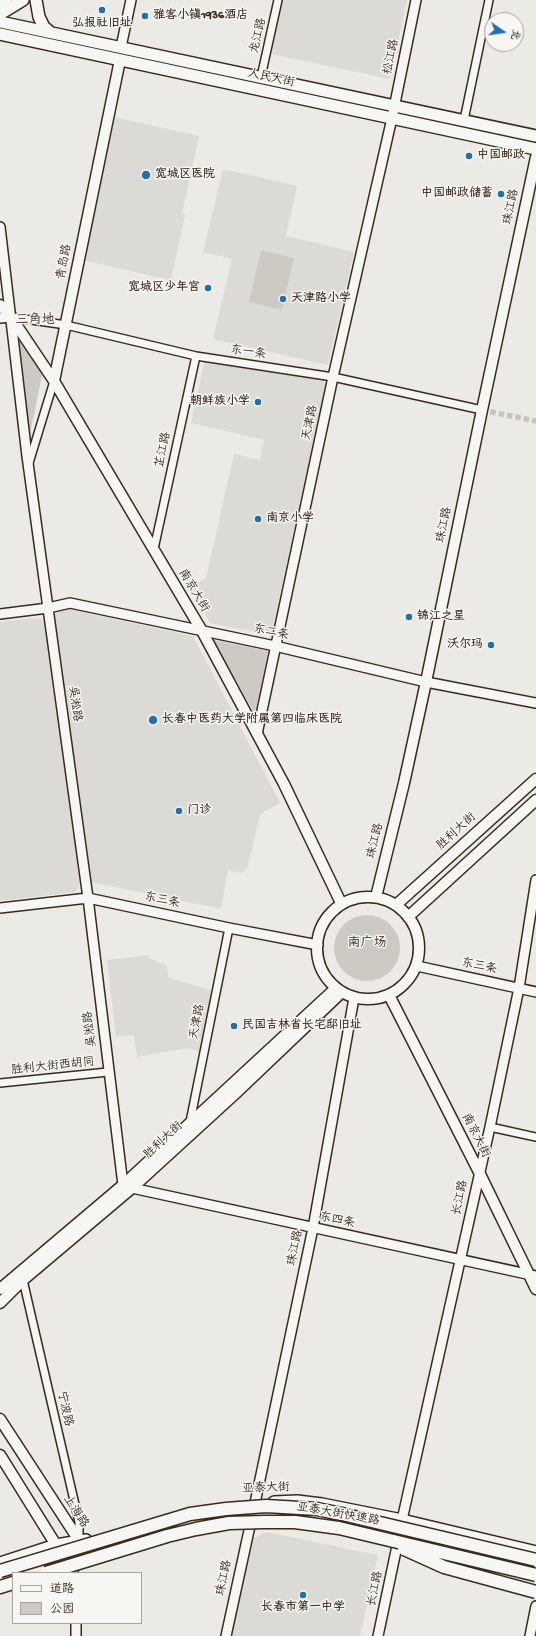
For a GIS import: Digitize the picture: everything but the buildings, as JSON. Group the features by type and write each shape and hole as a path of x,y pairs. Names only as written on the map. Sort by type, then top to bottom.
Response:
{"highway":[{"name":"亚泰大街快速路","path":"0,1571 190,1514 226,1508 266,1506 317,1509 342,1514 536,1560"},
{"name":"亚泰大街快速路","path":"49,1572 167,1536 196,1529 229,1524 295,1522 339,1528 536,1575"},
{"path":"373,1536 444,1567 536,1592"},
{"path":"0,1587 12,1583"}],"main road":[{"path":"0,3 6,0"},
{"path":"0,14 23,0"},
{"path":"36,0 39,17 44,27 49,31"},
{"name":"人民大街","path":"0,22 49,31 536,136"},
{"name":"人民大街","path":"0,34 536,149"},
{"name":"青岛路","path":"54,381 120,60"},
{"name":"珠江路","path":"376,897 404,783 426,682 536,157"},
{"name":"南京大街","path":"0,305 11,317 54,381 202,631 284,784 341,903"},
{"name":"胜利大街","path":"396,905 536,779"},
{"path":"408,917 536,800"},
{"path":"356,897 376,897 387,900 396,905 408,917 415,929 418,940 417,966 403,985 389,995 366,1000 354,998 338,990 316,959 318,945 326,917 341,903 356,897"},
{"name":"胜利大街","path":"0,1289 128,1187 190,1122 338,990"},
{"name":"胜利大街","path":"0,1303 23,1280 236,1092 338,990"},
{"name":"南京大街","path":"389,995 532,1275 536,1289"},
{"name":"上海路","path":"0,1419 80,1542 73,1571"},
{"path":"0,1455 73,1571 177,1536 228,1527 274,1525 314,1528 397,1546 536,1580"},
{"name":"亚泰大街","path":"0,1563 56,1545 80,1542 179,1513 218,1505 297,1501 322,1504 402,1520 536,1552"},
{"path":"0,1593 12,1589"}],"street":[{"path":"121,47 131,0"},
{"name":"龙江路","path":"261,77 278,0"},
{"name":"松江路","path":"392,118 416,0"},
{"path":"464,120 489,0"},
{"name":"天津路","path":"257,734 333,377 392,118"},
{"name":"吴淞路","path":"0,227 28,466 88,898 108,1072 128,1187"},
{"path":"0,318 11,317"},
{"name":"东一条","path":"11,317 66,325 196,356 333,377 482,410"},
{"name":"芷江路","path":"154,549 196,356"},
{"name":"青岛路","path":"28,466 54,381"},
{"name":"东二条","path":"0,614 48,608 70,603 275,646 426,682 536,704"},
{"name":"长江路","path":"402,1520 490,1127 519,988 536,880"},
{"name":"东三条","path":"0,908 88,898 318,945"},
{"name":"天津路","path":"190,1122 229,928"},
{"name":"东三条","path":"417,966 536,992"},
{"name":"珠江路","path":"255,1502 313,1228 354,998"},
{"name":"胜利大街西胡同","path":"0,1083 108,1072"},
{"path":"490,1127 536,1137"},
{"name":"东四条","path":"128,1187 532,1275"},
{"name":"宁波路","path":"23,1280 79,1522 80,1542"},
{"name":"珠江路","path":"226,1636 250,1526"},
{"name":"长江路","path":"378,1636 397,1546"},
{"path":"530,1636 536,1606"},
{"path":"76,1624 76,1636"}],"shaded area":[{"path":"282,0 407,0 390,79 271,54"},
{"name":"宽城区医院","path":"114,117 199,136 182,214 185,215 171,280 82,260"},
{"name":"天津路小学","path":"223,169 297,186 286,236 354,252 328,365 213,339 232,259 203,252"},
{"name":"南京小学","path":"206,354 326,382 271,635 210,623 191,587 206,578 234,454 260,460 264,440 191,423"},
{"name":"长春中医药大学附属第四临床医院","path":"53,606 193,636 280,803 260,814 248,867 241,873 228,870 221,909 90,882"},
{"path":"33,618 40,619 46,625 81,879 78,889 74,892 0,901 0,622"},
{"path":"148,955 148,958 167,966 168,977 212,991 200,1052 188,1048 137,1057 134,1035 116,1037 107,960"},
{"name":"长春市第一中学","path":"266,1532 378,1555 360,1636 228,1636 250,1540"}],"green space":[{"path":"261,250 294,258 282,310 249,302"},
{"path":"12,322 43,370 29,439"},
{"path":"213,640 268,651 255,714"},
{"path":"361,915 373,915 380,917 391,924 398,935 400,948 398,961 391,972 380,979 373,981 361,981 354,979 343,972 336,961 334,954 334,942 336,935 343,924 354,917"}],"tunnel":[{"path":"482,410 536,421"}],"place":[{"name":"弘报社旧址","path":"102,10"},
{"name":"雅客小镇1936酒店","path":"145,16"},
{"name":"中国邮政","path":"469,156"},
{"name":"宽城区医院","path":"146,175"},
{"name":"中国邮政储蓄","path":"501,194"},
{"name":"宽城区少年宫","path":"208,288"},
{"name":"天津路小学","path":"283,299"},
{"name":"朝鲜族小学","path":"258,402"},
{"name":"南京小学","path":"258,519"},
{"name":"锦江之星","path":"409,617"},
{"name":"沃尔玛","path":"491,645"},
{"name":"长春中医药大学附属第四临床医院","path":"153,720"},
{"name":"门诊","path":"179,811"},
{"name":"民国吉林省长宅邸旧址","path":"234,1026"},
{"name":"长春市第一中学","path":"303,1595"}],"district":[{"name":"三角地","path":"35,321"},
{"name":"南广场","path":"367,944"}]}
